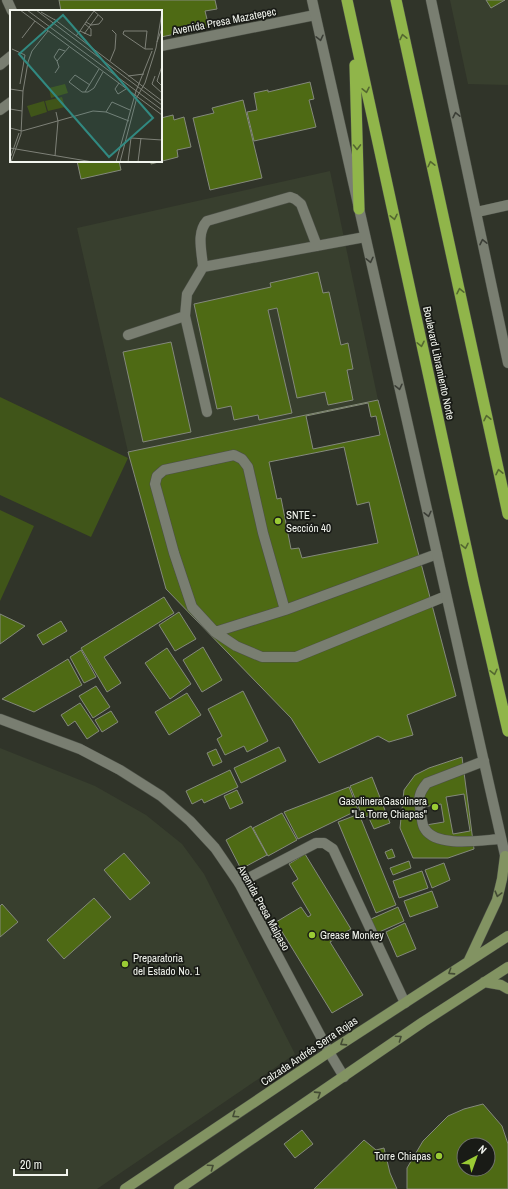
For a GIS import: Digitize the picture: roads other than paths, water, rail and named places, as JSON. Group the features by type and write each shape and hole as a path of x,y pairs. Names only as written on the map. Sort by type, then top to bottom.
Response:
{"highway":[{"name":"Boulevard Libramiento Norte","path":"347,0 448,467 508,732"},
{"path":"396,0 508,514"},
{"path":"355,38 359,209"}],"main road":[{"path":"468,961 496,900 502,878 505,856"},
{"name":"Calzada Andrés Serra Rojas","path":"125,1189 329,1052 508,936"},
{"path":"179,1189 423,1022 508,967"},
{"path":"484,982 508,989"}],"street":[{"path":"7,0 12,10"},
{"path":"312,0 508,870"},
{"path":"431,0 508,363"},
{"name":"Avenida Presa Mazatepec","path":"162,46 315,15"},
{"path":"0,65 10,57"},
{"path":"0,110 10,103"},
{"path":"207,412 185,316 186,294 203,267 200,234 202,227 207,221 290,198 295,199 301,204 316,246"},
{"path":"477,212 508,205"},
{"path":"203,267 365,237"},
{"path":"128,335 185,316"},
{"path":"285,610 248,467 242,459 234,455 164,470 157,476 155,484 174,553 192,607 215,632 236,646 262,657 296,657 446,596"},
{"path":"215,632 285,610 437,554"},
{"name":"Avenida Presa Malpaso","path":"0,719 80,749 120,770 161,796 190,821 215,848 239,883 329,1052 344,1077"},
{"path":"484,761 427,783 418,798 424,829 433,837 447,841 501,839"},
{"path":"239,883 316,843 324,843 333,849 405,1003"}],"place":[{"name":"SNTE - Sección 40","path":"278,521"},
{"name":"GasolineraGasolinera \"La Torre Chiapas\"","path":"435,807"},
{"name":"Grease Monkey","path":"312,935"},
{"name":"Preparatoria del Estado No. 1","path":"125,964"},
{"name":"Torre Chiapas","path":"439,1156"}]}
